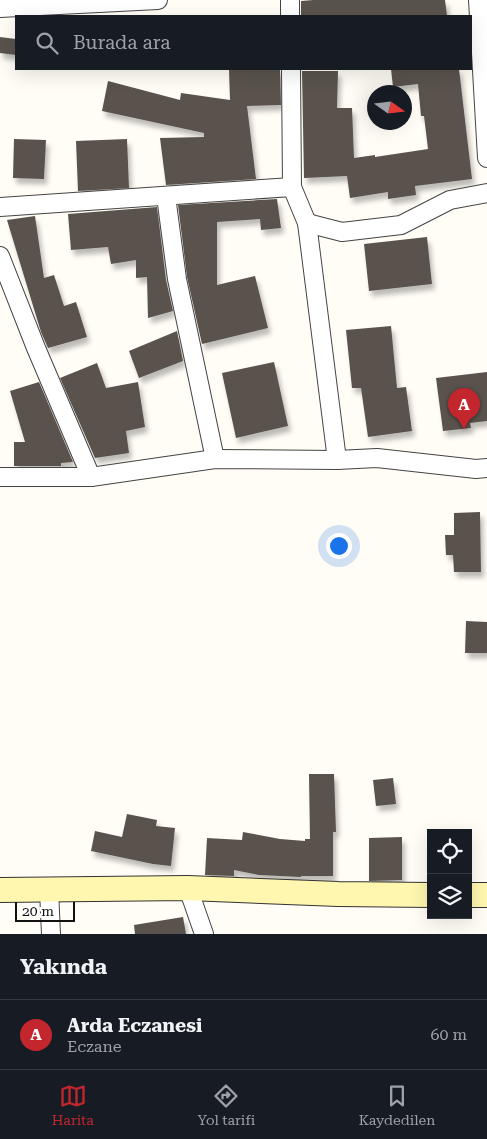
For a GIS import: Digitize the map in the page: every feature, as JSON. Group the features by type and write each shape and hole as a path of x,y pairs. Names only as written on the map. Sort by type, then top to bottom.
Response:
{"main road":[{"path":"0,890 188,888 338,894 427,895"},
{"path":"472,895 487,895"}],"street":[{"path":"0,8 158,0"},
{"path":"290,0 290,15"},
{"path":"478,0 487,158"},
{"path":"290,70 292,187 307,223 337,460"},
{"path":"0,207 292,187"},
{"path":"307,223 342,232 401,225 450,200 487,193"},
{"path":"166,196 177,279 215,459"},
{"path":"0,256 36,348 92,477"},
{"path":"0,477 92,477 215,459 337,460 377,458 476,469 487,468"},
{"path":"188,888 204,934"},
{"path":"49,890 51,934"}],"building":[{"path":"445,0 447,15 301,15 301,1"},
{"path":"0,37 15,39 15,55 0,53"},
{"path":"229,70 280,70 281,105 247,106 256,179 166,185 160,138 204,137 204,133 102,111 108,81 180,100 181,93 230,100"},
{"path":"391,70 459,70 472,179 415,186 416,195 388,199 388,192 350,198 347,176 304,178 302,71 338,71 337,108 352,108 354,158 375,155 375,157 428,149 424,116 421,116 418,84 393,85"},
{"path":"14,139 46,140 44,179 13,178"},
{"path":"127,139 129,188 78,191 76,141"},
{"path":"277,199 281,228 261,230 260,219 217,222 217,285 255,276 268,328 202,344 187,277 178,205"},
{"path":"157,207 166,280 173,311 148,318 147,277 136,278 136,260 111,264 108,247 71,250 68,214"},
{"path":"35,216 44,278 54,275 64,306 76,302 87,337 48,348 41,332 7,220"},
{"path":"427,237 432,284 369,291 364,244"},
{"path":"391,326 397,388 406,387 412,431 368,437 361,388 352,388 346,330"},
{"path":"177,331 183,361 139,378 129,351"},
{"path":"274,362 288,426 236,438 222,373"},
{"path":"97,363 106,388 138,382 145,427 126,431 129,453 95,458 60,378"},
{"path":"487,372 487,421 470,423 471,428 443,431 436,378"},
{"path":"39,382 73,462 61,463 61,466 14,466 14,442 25,442 10,391"},
{"path":"480,512 481,572 454,572 453,555 446,555 445,535 454,535 454,513"},
{"path":"466,621 487,622 487,653 465,653"},
{"path":"309,774 334,774 336,832 333,832 333,876 259,875 234,870 234,876 205,875 207,838 242,840 243,832 280,839 305,841 305,839 310,839"},
{"path":"393,778 396,804 376,806 373,780"},
{"path":"127,814 157,820 156,826 175,828 171,866 91,851 95,831 122,837"},
{"path":"402,837 402,880 369,881 369,838"},
{"path":"183,917 186,934 135,934 134,925"}],"place":[{"name":"Arda Eczanesi","path":"464,429"}]}
